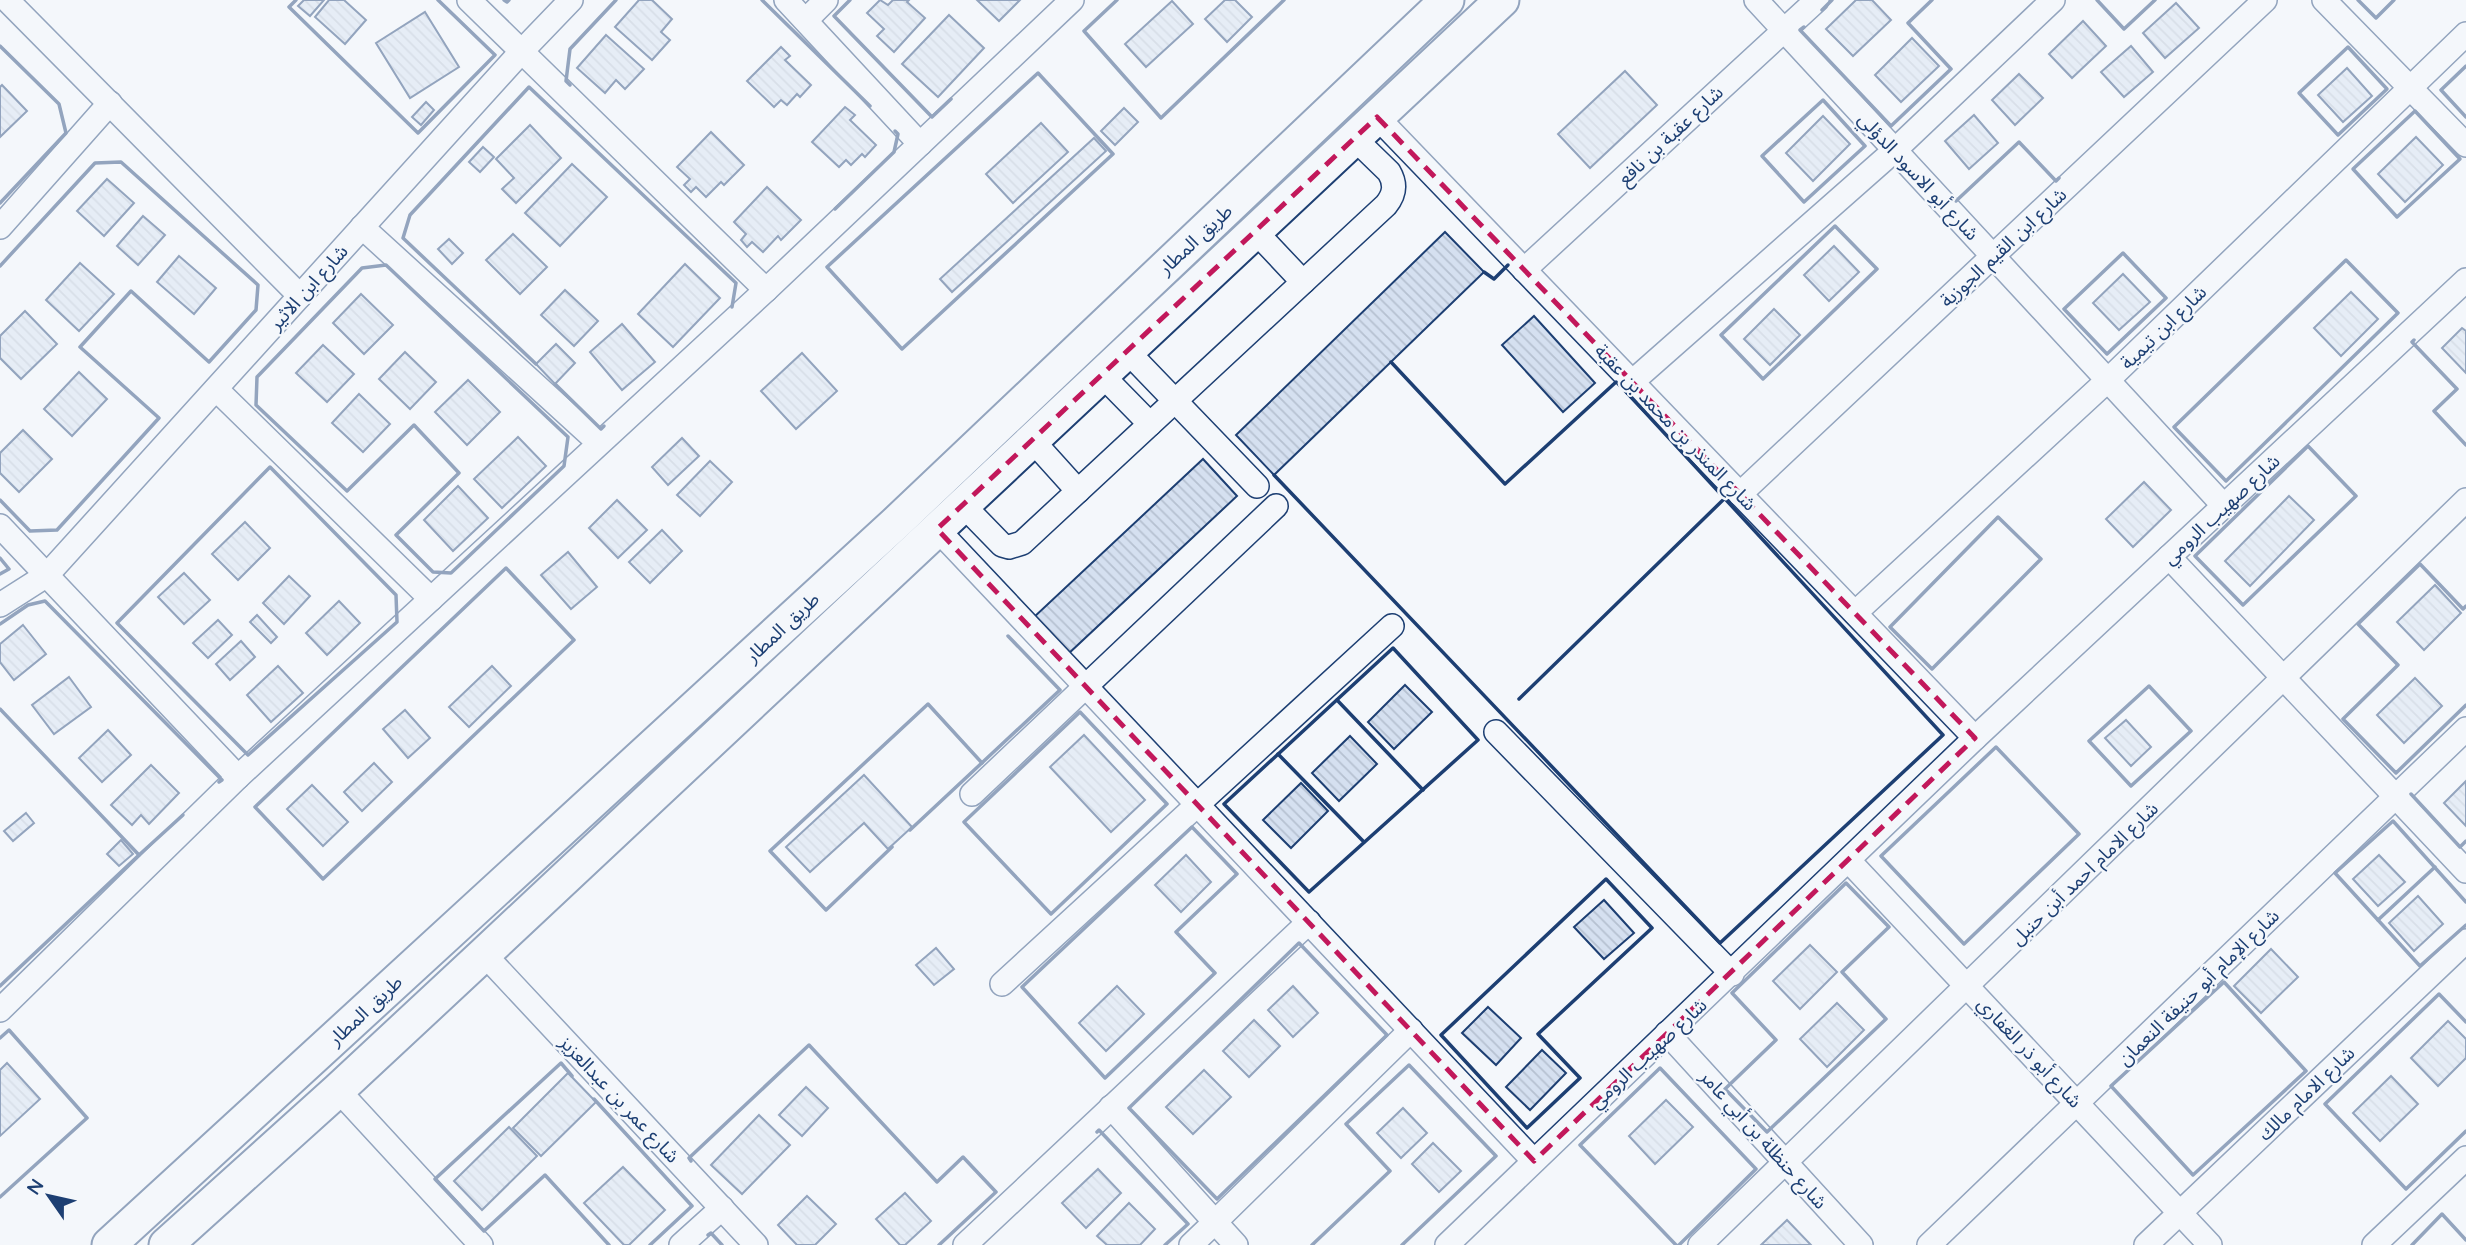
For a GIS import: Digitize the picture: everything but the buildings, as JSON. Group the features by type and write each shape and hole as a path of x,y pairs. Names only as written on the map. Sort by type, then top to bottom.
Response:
{"highway":[{"name":"طريق المطار","path":"109,1245 899,520 1447,0"},
{"name":"طريق المطار","path":"166,1245 484,954 1502,0"}],"street":[{"path":"7,0 299,296"},
{"path":"470,0 766,290"},
{"name":"شارع ابن الاثير","path":"0,605 47,575 571,0"},
{"path":"786,0 920,144"},
{"path":"806,20 827,0"},
{"path":"0,1010 238,777 766,290 1072,0"},
{"name":"شارع أبو الاسود الدؤلي","path":"1756,0 2224,506"},
{"name":"شارع عقبة بن نافع","path":"1524,270 1817,0"},
{"path":"1632,382 1895,150 2053,0"},
{"name":"شارع ابن القيم الجوزية","path":"1740,494 2265,0"},
{"path":"2324,0 2466,145"},
{"name":"شارع ابن تيمية","path":"1855,613 2108,380 2466,34"},
{"path":"0,227 110,103"},
{"path":"963,505 996,541 1009,547 1022,543 1386,205 1393,193 1393,179 1366,127"},
{"name":"شارع المنذر بن محمد بن عقبة","path":"1366,127 1524,270 1975,738"},
{"path":"362,227 599,443"},
{"path":"1255,231 1303,282"},
{"name":"شارع صهيب الرومي","path":"1447,1245 1975,738 2466,280"},
{"path":"1127,351 1257,486"},
{"path":"1102,374 1150,424"},
{"path":"216,389 431,599"},
{"path":"1032,440 1078,491"},
{"name":"شارع الامام احمد أبن حنبل","path":"1700,1245 2466,500"},
{"path":"972,794 1276,506"},
{"path":"0,526 238,777"},
{"path":"937,529 1534,1161"},
{"path":"2169,557 2466,871"},
{"path":"1002,984 1392,626"},
{"name":"شارع الإمام أبو حنيفة النعمان","path":"1928,1245 2466,729"},
{"path":"1496,732 1732,974"},
{"name":"شارع أبو ذر الغفاري","path":"1849,861 2210,1245"},
{"path":"965,1245 1309,922"},
{"name":"شارع الامام مالك","path":"2146,1245 2466,942"},
{"name":"شارع عمر بن عبدالعزيز","path":"484,954 757,1245"},
{"path":"1191,1245 1410,1030"},
{"name":"شارع حنظلة بن أبي عامر","path":"1667,1033 1861,1245"},
{"path":"338,1090 481,1245"},
{"path":"1111,1107 1236,1245"},
{"path":"2374,1245 2466,1158"},
{"path":"681,1245 722,1208"}],"highlighted area":[{"path":"1377,117 1975,738 1534,1161 937,529"}],"wall":[{"path":"296,0 289,7 418,133 495,55 438,0"},
{"path":"504,0 509,0"},
{"path":"570,85 566,81 570,49 616,0"},
{"path":"762,0 870,106"},
{"path":"850,0 834,16 932,117 951,99"},
{"path":"1117,0 1084,31 1161,118 1284,0"},
{"path":"1822,10 1832,0"},
{"path":"1804,27 1800,30 1891,126 1951,69 1908,23 1932,0"},
{"path":"2097,0 2124,29 2155,0"},
{"path":"2358,0 2376,18 2394,0"},
{"path":"0,46 59,104 66,133 0,203"},
{"path":"2348,47 2387,89 2338,135 2299,93 2348,47"},
{"path":"2466,66 2441,90 2466,117"},
{"path":"1038,73 1113,154 902,349 827,267 1038,73"},
{"path":"536,364 403,238 410,215 529,87 736,283 732,307"},
{"path":"1823,100 1865,146 1804,202 1762,156 1823,100"},
{"path":"2415,111 2460,159 2397,217 2353,169 2415,111"},
{"path":"835,209 894,152 898,134 895,131"},
{"path":"1952,197 1956,201 2019,142 2056,181 2059,178"},
{"path":"0,266 95,163 121,162 258,285 256,310 209,362 131,291 80,347 159,418 57,530 30,531 0,500"},
{"path":"1835,226 1877,269 1763,379 1721,335 1835,226"},
{"path":"2123,253 2166,298 2107,354 2064,309 2123,253"},
{"path":"2346,260 2398,313 2226,481 2174,427 2346,260"},
{"path":"386,265 568,437 564,466 451,573 433,572 396,535 459,473 414,425 347,491 256,405 257,377 362,268 386,265"},
{"path":"1484,272 1494,279 1508,265"},
{"path":"2414,340 2412,342 2457,389 2434,411 2466,445"},
{"path":"1391,362 1505,484 1616,382"},
{"path":"555,384 601,429 604,426"},
{"path":"1274,475 1720,943 1943,735 1620,385"},
{"path":"2308,446 2356,496 2243,605 2195,556 2308,446"},
{"path":"270,467 396,595 397,622 248,755 117,623 270,467"},
{"path":"1519,699 1724,499"},
{"path":"1998,517 2041,559 1932,669 1890,627 1998,517"},
{"path":"0,558 9,569 0,574"},
{"path":"2466,606 2463,609 2420,564 2358,624 2398,665 2343,719 2396,773 2466,705"},
{"path":"506,568 574,640 323,879 255,807 506,568"},
{"path":"0,624 28,605 45,601 222,780 219,782"},
{"path":"910,830 1060,690 1008,636"},
{"path":"1393,648 1478,740 1309,892 1224,804 1393,648"},
{"path":"2149,686 2191,731 2131,786 2089,741 2149,686"},
{"path":"1337,700 1423,790"},
{"path":"892,847 826,910 770,851 928,704 982,763"},
{"path":"0,709 139,855 0,986"},
{"path":"1080,712 1167,804 1051,914 964,822 1080,712"},
{"path":"1996,747 2079,834 1964,944 1881,856 1996,747"},
{"path":"1278,754 1364,842"},
{"path":"2411,794 2460,847 2466,841"},
{"path":"139,855 183,815"},
{"path":"2466,902 2393,821 2335,873 2420,966 2466,925"},
{"path":"1192,827 1237,874 1176,932 1215,973 1105,1078 1022,987 1192,827"},
{"path":"2378,920 2435,867"},
{"path":"1606,879 1652,928 1538,1034 1580,1078 1527,1128 1441,1035 1606,879"},
{"path":"1846,883 1889,927 1842,972 1886,1019 1767,1132 1725,1089 1776,1040 1732,993 1846,883"},
{"path":"1299,943 1387,1035 1217,1199 1129,1108 1299,943"},
{"path":"2224,982 2306,1071 2193,1175 2111,1086 2224,982"},
{"path":"2466,1022 2439,994 2325,1104 2406,1189 2466,1131"},
{"path":"0,1038 9,1030 87,1118 0,1197"},
{"path":"691,1161 689,1158 809,1045 937,1182 963,1157 996,1192 939,1245"},
{"path":"572,1076 561,1063 435,1179 484,1231 545,1175 609,1245"},
{"path":"1312,1245 1390,1171 1346,1124 1409,1065 1496,1156 1402,1245"},
{"path":"1676,1245 1580,1145 1660,1068 1756,1169 1679,1245"},
{"path":"594,1099 692,1206 650,1245"},
{"path":"1097,1132 1099,1130 1188,1224 1165,1245"},
{"path":"2412,1245 2442,1214 2466,1240"},
{"path":"708,1235 711,1233 722,1245"}]}
